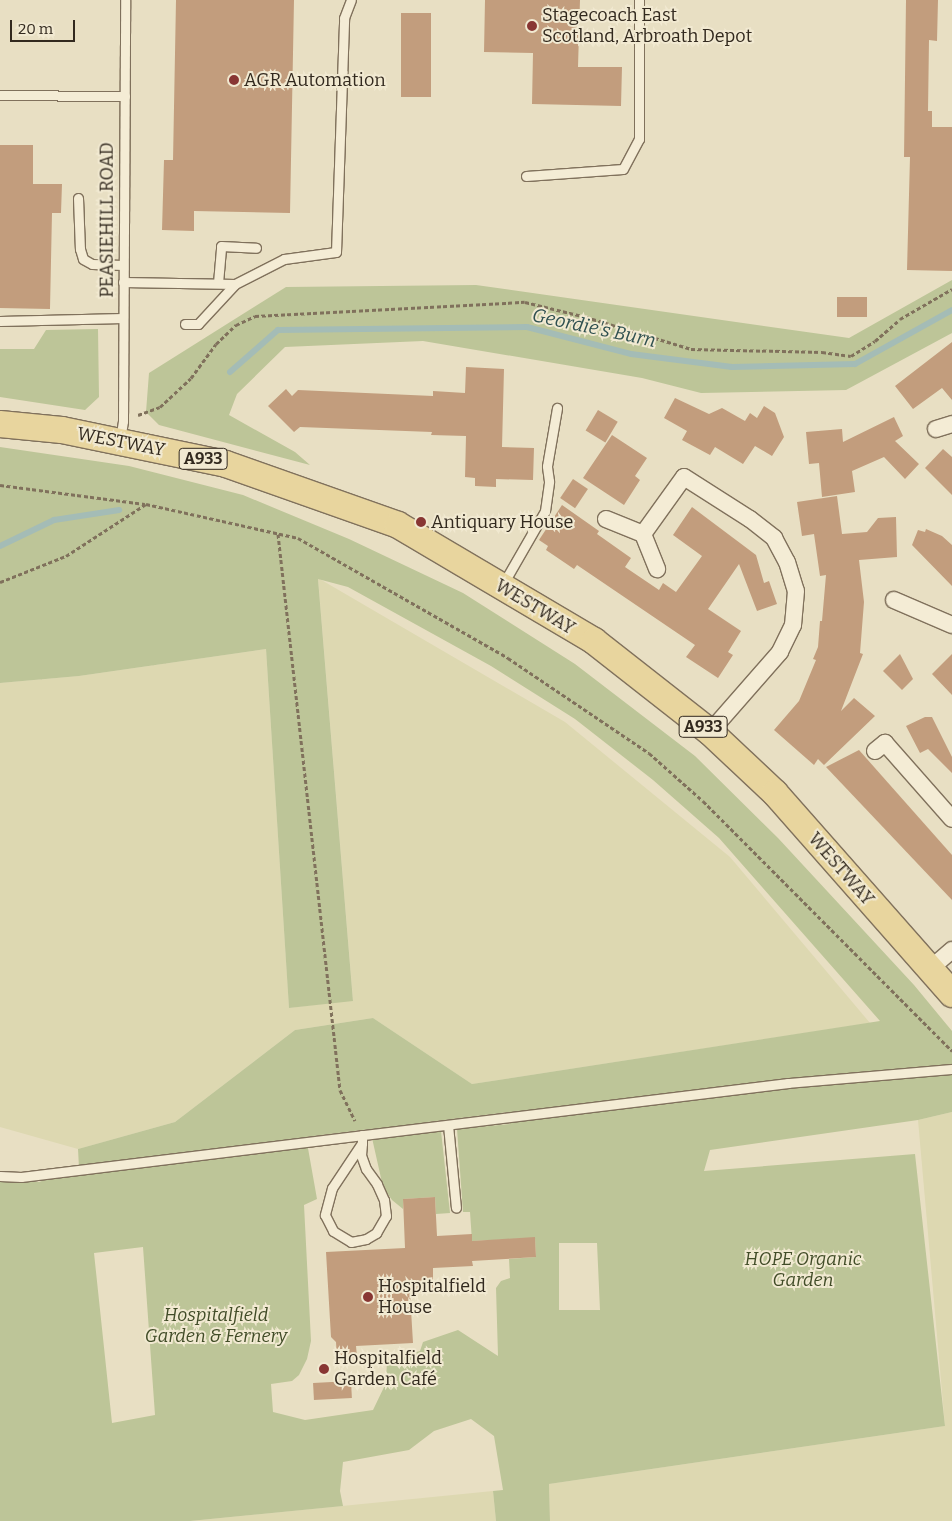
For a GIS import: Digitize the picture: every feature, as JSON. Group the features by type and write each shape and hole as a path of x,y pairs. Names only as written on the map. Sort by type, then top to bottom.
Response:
{"main road":[{"name":"WESTWAY","path":"0,424 62,430 122,431 226,464 398,525 594,641 710,732 775,794 952,994"}],"street":[{"path":"936,429 952,424"},
{"path":"643,534 684,477 750,519 774,538 787,562 796,591 793,625 780,652 710,732"},
{"path":"606,519 643,534 657,569"},
{"path":"894,600 952,626"},
{"path":"875,751 885,742 952,819"},
{"path":"930,969 952,950"}],"lane":[{"name":"PEASIEHILL ROAD","path":"122,431 125,0"},
{"path":"185,324 198,324 235,284 284,259 336,252 344,18 351,0"},
{"path":"526,176 623,168 639,139 640,0"},
{"path":"0,95 125,96"},
{"path":"78,198 80,249 83,259 92,264 123,265"},
{"path":"218,283 221,246 256,248"},
{"path":"123,282 235,284"},
{"path":"0,321 123,318"},
{"path":"502,587 545,511 549,481 547,466 557,408"},
{"path":"0,1176 21,1177 362,1139 448,1125 788,1083 952,1069"},
{"path":"448,1125 456,1208"},
{"path":"362,1139 361,1155 366,1169 377,1184 384,1200 386,1216 376,1233 366,1239 351,1242 333,1231 325,1215 332,1188 362,1139"}],"path":[{"path":"122,431 160,407 190,378 216,344 236,325 255,316 525,302 586,317 691,349 822,352 851,356 875,341 900,319 952,289"},
{"path":"0,485 146,504 298,538 508,658 649,753 703,800 952,1051"},
{"path":"0,582 66,556 146,504"},
{"path":"278,534 340,1090 362,1139"}],"shaded area":[{"path":"318,578 565,722 730,857 870,1023 472,1084 373,1018 295,1030 175,1122 78,1149 0,1127 0,683 79,676 266,649 289,1008 353,1000"},
{"path":"952,1112 952,1521 550,1521 549,1484 945,1426 918,1120"},
{"path":"493,1491 496,1521 190,1521"}],"green space":[{"path":"952,280 952,333 846,390 701,393 642,378 423,341 285,347 237,394 229,415 295,452 310,465 159,425 146,412 149,373 286,287 476,285 849,338"},
{"path":"98,329 99,397 85,410 0,397 0,349 34,349 46,330"},
{"path":"0,447 129,466 243,495 349,539 463,593 575,664 695,756 778,838 914,985 952,1031 952,1112 918,1120 710,1150 704,1171 915,1154 945,1426 549,1484 550,1521 496,1521 493,1491 503,1490 494,1436 471,1419 434,1431 409,1450 343,1462 340,1491 343,1506 190,1521 0,1521 0,1180 39,1182 79,1168 78,1149 175,1122 295,1030 373,1018 472,1084 880,1021 719,838 653,780 575,719 491,666 348,587 318,579 353,1001 289,1008 266,649 79,676 0,683","holes":["509,1112 510,1124 457,1129 463,1212 470,1212 472,1241 535,1238 536,1257 509,1259 510,1278 501,1281 496,1288 498,1356 458,1330 423,1342 420,1351 387,1360 386,1383 373,1410 305,1420 273,1412 271,1384 292,1381 299,1375 307,1359 311,1341 304,1205 317,1199 306,1137 370,1129 383,1187 392,1200 403,1209 403,1199 435,1197 436,1214 450,1213 441,1131 429,1132 428,1122","559,1243 597,1243 600,1310 559,1310","143,1247 155,1415 112,1423 94,1253"]}],"building":[{"name":"AGR Automation","path":"176,0 294,0 290,213 194,211 194,231 162,230 164,160 173,160"},
{"path":"485,0 580,0 578,67 622,67 621,106 532,104 533,53 484,52"},
{"path":"906,0 938,0 937,41 929,40 928,111 932,111 932,127 952,127 952,271 907,270 910,157 904,157"},
{"path":"401,13 431,13 431,97 401,97"},
{"path":"0,145 33,145 33,184 62,184 61,213 52,213 50,309 0,308"},
{"path":"837,297 867,297 867,317 837,317"},
{"path":"952,342 952,400 942,388 913,409 895,386"},
{"path":"466,367 504,369 502,447 534,448 533,480 496,479 496,487 475,486 475,478 465,477 466,436 431,435 432,432 300,427 294,432 268,406 286,389 292,396 298,390 433,396 433,391 465,393"},
{"path":"675,398 709,414 722,408 745,421 750,413 757,418 764,406 775,413 784,437 772,456 755,446 743,464 715,447 710,455 682,440 687,431 664,418"},
{"path":"598,410 618,422 605,442 586,431"},
{"path":"894,417 903,436 895,441 919,464 905,479 884,457 852,471 855,492 822,497 819,463 809,464 806,432 842,429 843,442"},
{"path":"612,435 647,458 635,476 640,480 624,505 583,478"},
{"path":"943,449 952,457 952,495 925,468"},
{"path":"573,479 588,489 575,508 560,498"},
{"path":"837,496 842,534 867,532 878,518 896,517 897,557 859,560 864,602 860,653 863,654 841,711 854,698 875,716 824,765 818,759 814,765 774,730 799,701 816,660 813,659 818,647 820,621 822,621 826,575 820,576 814,534 802,536 797,502"},
{"path":"562,505 599,531 597,534 631,558 625,567 659,590 663,583 676,592 702,556 673,535 692,507 756,555 764,583 769,581 777,604 757,611 739,564 708,609 741,631 728,652 733,655 718,678 686,657 695,645 577,565 574,569 546,550 548,546 539,540"},
{"path":"926,529 942,536 952,545 952,586 912,545 918,530 925,532"},
{"path":"900,654 913,679 902,690 883,671"},
{"path":"952,654 952,695 932,674"},
{"path":"925,717 932,717 952,757 952,773 928,749 920,753 906,726"},
{"path":"859,750 952,855 952,900 826,767"},
{"name":"Hospitalfield House","path":"435,1197 437,1236 472,1234 472,1241 535,1237 536,1257 472,1261 473,1266 433,1268 433,1288 428,1288 425,1293 410,1293 413,1343 356,1346 357,1357 337,1359 336,1342 331,1337 326,1252 405,1248 403,1199"},
{"path":"351,1381 352,1398 314,1400 313,1383"}],"waterway":[{"name":"Geordie's Burn","path":"230,372 278,330 527,327 631,354 732,367 855,364 952,310"},
{"name":"Geordie's Burn","path":"0,546 54,520 119,510"}],"place":[{"name":"Stagecoach East Scotland, Arbroath Depot","path":"532,26"},
{"name":"AGR Automation","path":"234,80"},
{"name":"Antiquary House","path":"421,522"},
{"name":"Hospitalfield House","path":"368,1297"},
{"name":"Hospitalfield Garden Café","path":"324,1369"}],"park label":[{"name":"HOPE Organic Garden","path":"803,1270"},
{"name":"Hospitalfield Garden & Fernery","path":"216,1326"}]}
